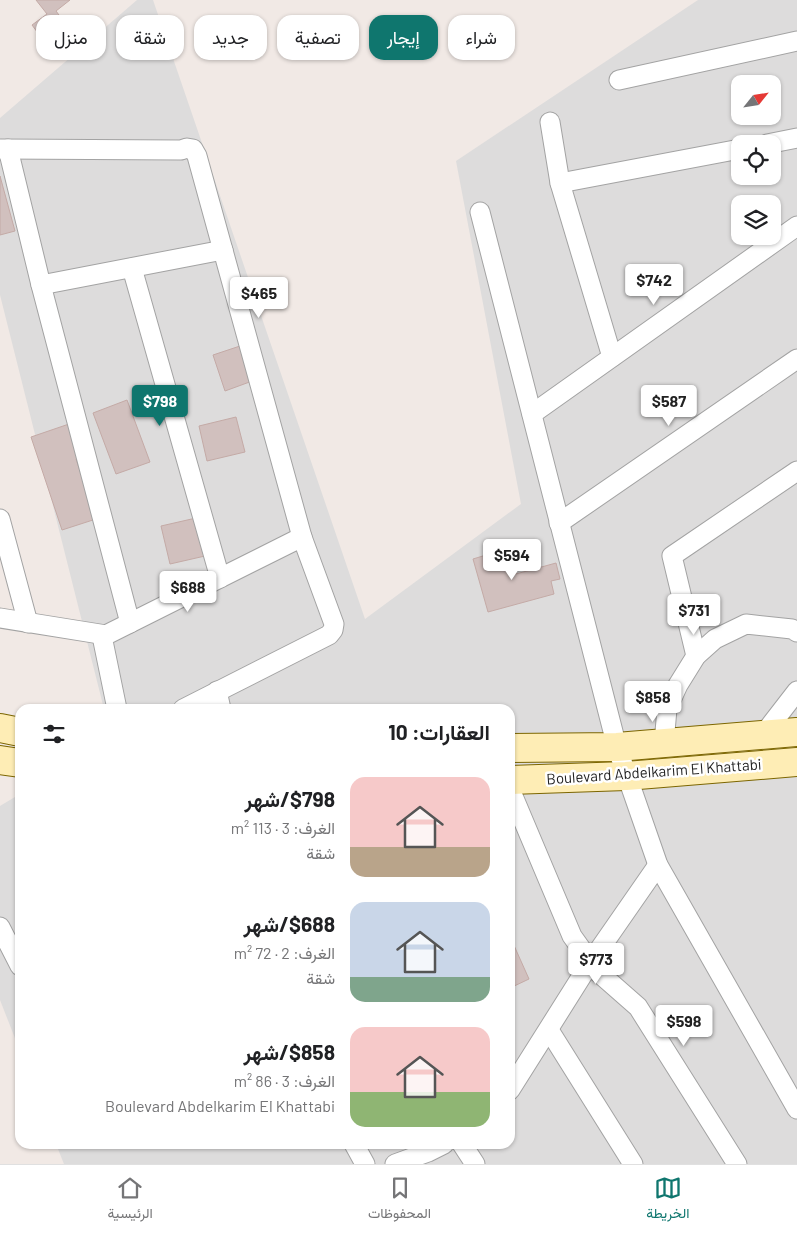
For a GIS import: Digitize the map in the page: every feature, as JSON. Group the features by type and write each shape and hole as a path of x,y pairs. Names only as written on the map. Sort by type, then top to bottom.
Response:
{"street":[{"path":"619,80 797,41"},
{"path":"550,122 560,183 612,357"},
{"path":"781,141 797,138"},
{"path":"130,623 4,149 180,150 187,148 194,150 197,156 302,537 334,624 334,630 329,635 219,700 203,704"},
{"path":"560,183 731,151"},
{"path":"480,212 626,776 658,865 797,1108"},
{"path":"532,414 797,226"},
{"path":"41,285 223,250"},
{"path":"132,268 220,578"},
{"path":"559,523 797,359"},
{"path":"696,656 672,556 797,471"},
{"path":"0,519 28,623"},
{"path":"0,618 106,635 302,537"},
{"path":"664,743 667,709 678,685 696,656 715,640 746,624 792,629 797,632"},
{"path":"106,635 103,641 116,704"},
{"path":"763,735 797,691"},
{"path":"0,728 15,731"},
{"name":"Boulevard Abdelkarim El Khattabi","path":"515,748 617,747 797,732"},
{"path":"0,760 15,762"},
{"name":"Boulevard Abdelkarim El Khattabi","path":"515,780 626,776 797,762"},
{"path":"515,800 572,936 601,976 638,1008 737,1164"},
{"path":"515,1082 590,963 658,865"},
{"path":"0,927 15,956"},
{"path":"549,1030 633,1164"},
{"path":"357,1149 365,1164"},
{"path":"395,1164 434,1149"},
{"path":"465,1149 475,1164"}],"shaded area":[{"path":"137,0 153,0 158,15 120,15"},
{"path":"698,0 797,0 797,1164 64,1164 58,1149 515,1149 515,704 103,704 0,295 0,118 67,60 106,60 106,27 116,18 116,60 174,60 365,619 521,504 456,161"},
{"path":"15,797 15,1038 0,1000 0,806"}],"building":[{"path":"36,0 70,0 56,11 59,15 46,15 47,14"},
{"path":"36,22 36,30 32,25"},
{"path":"0,176 15,231 0,235"},
{"path":"243,345 255,380 225,391 213,355"},
{"path":"127,400 150,462 116,474 93,413"},
{"path":"236,417 245,452 207,461 199,426"},
{"path":"69,424 80,458 76,459 96,519 62,530 31,437"},
{"path":"196,518 205,556 170,564 161,526"},
{"path":"509,548 516,574 556,563 560,579 551,581 554,594 488,612 473,559"},
{"path":"515,948 529,979 515,986"}]}
